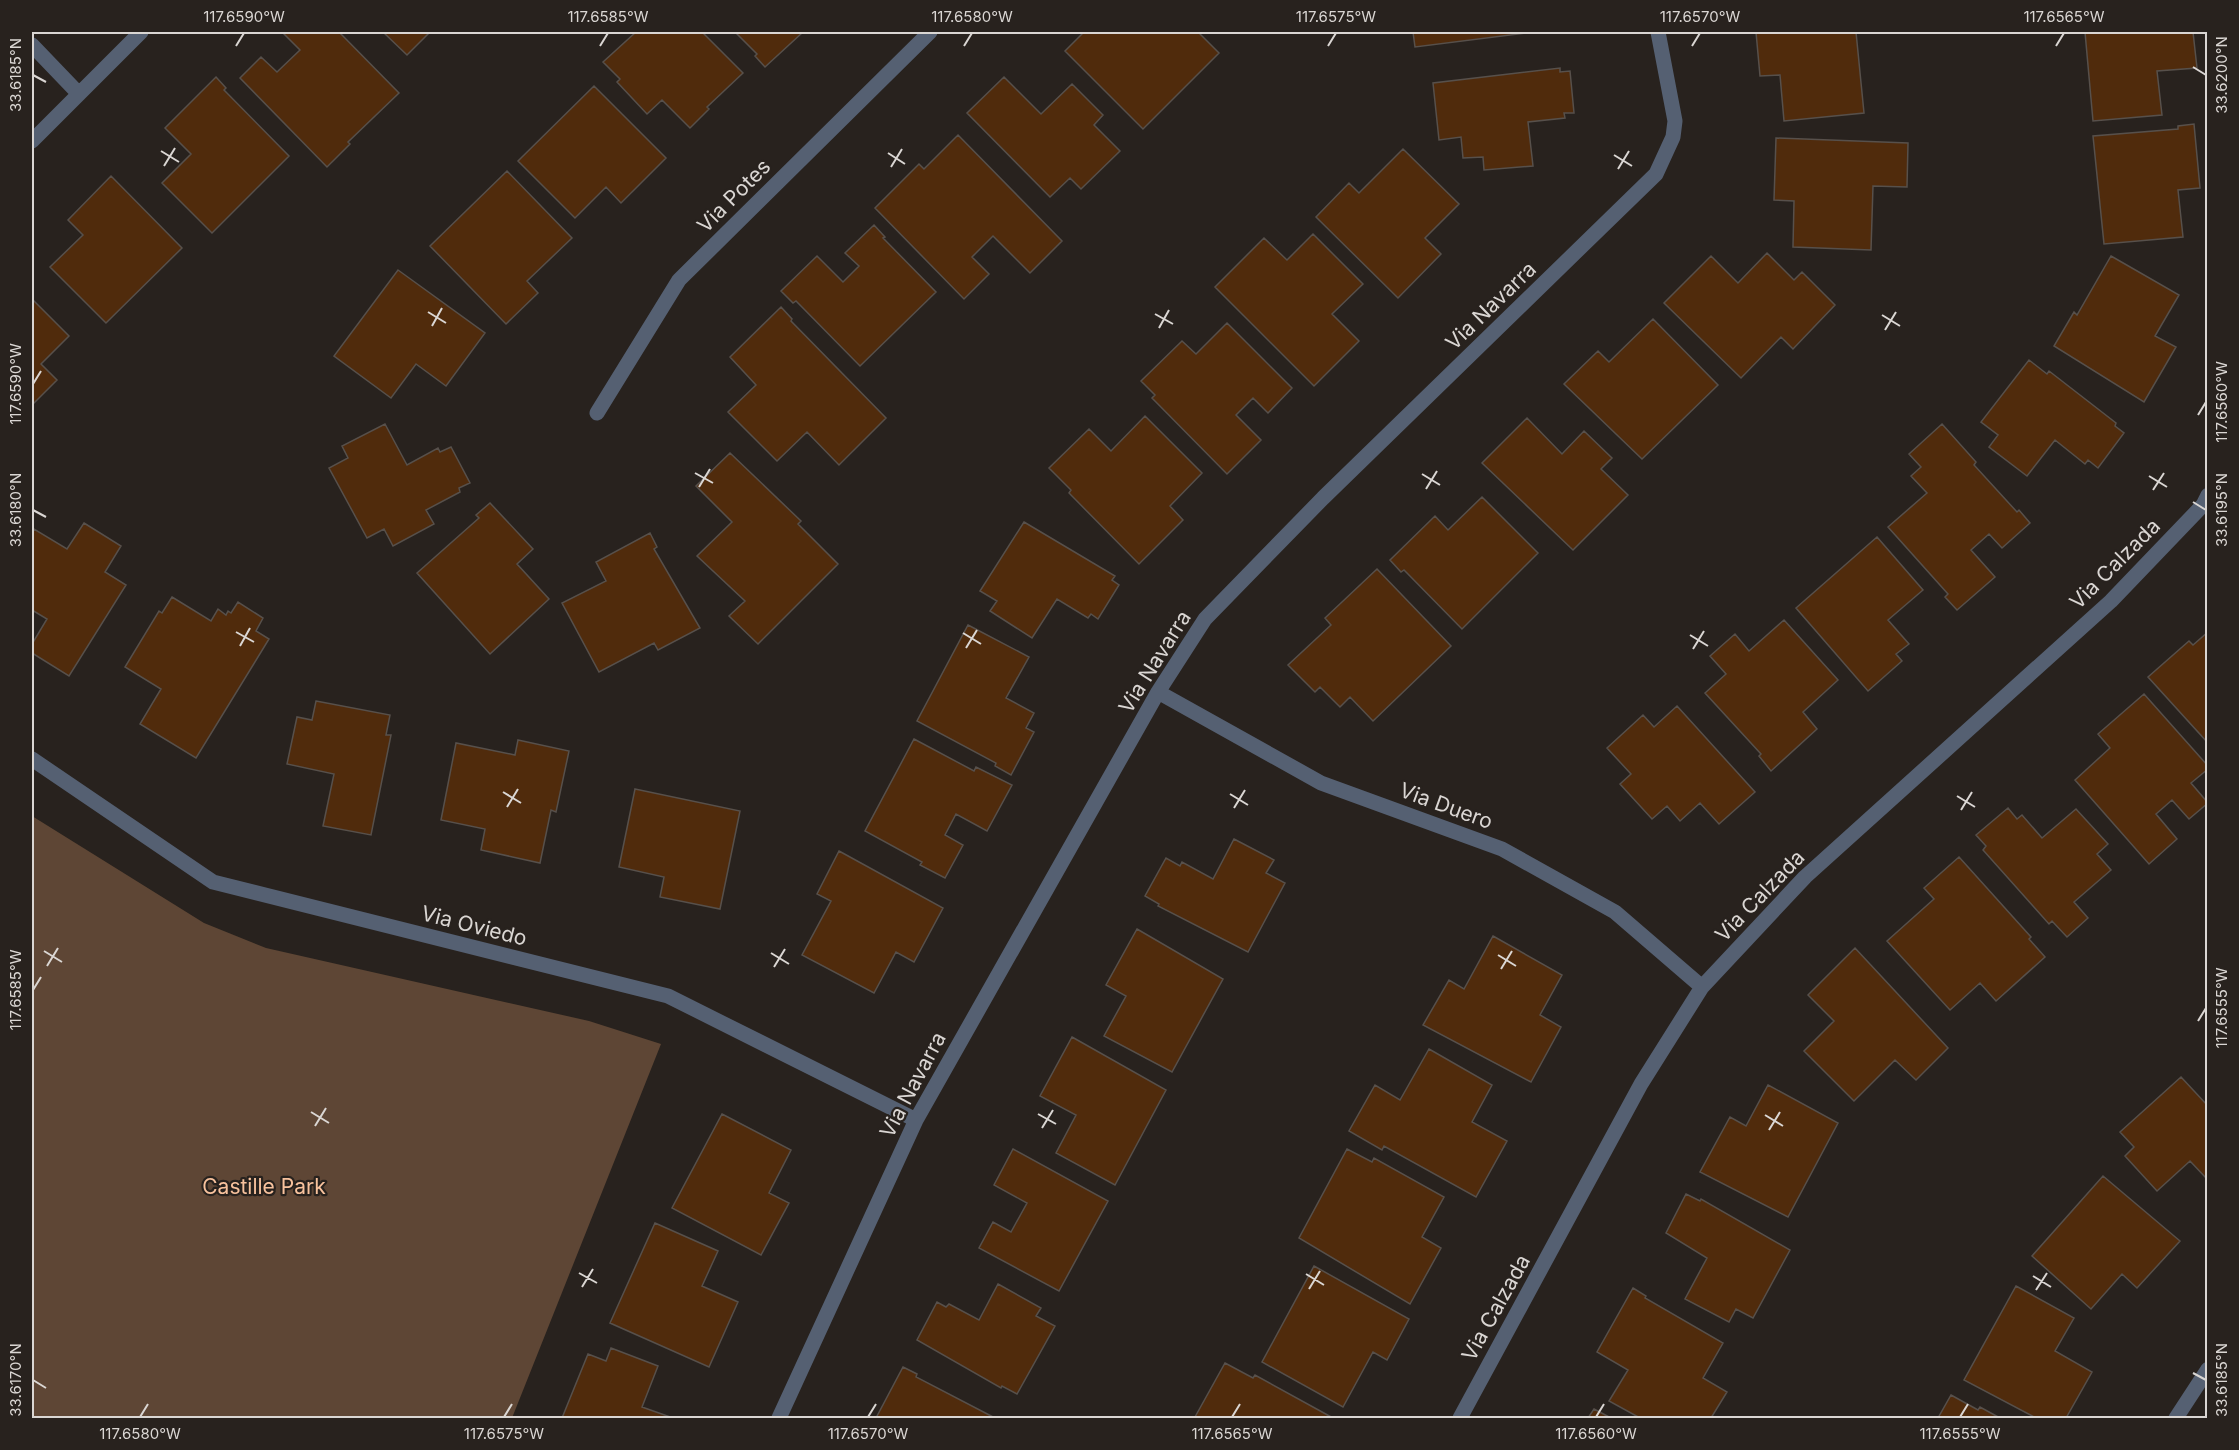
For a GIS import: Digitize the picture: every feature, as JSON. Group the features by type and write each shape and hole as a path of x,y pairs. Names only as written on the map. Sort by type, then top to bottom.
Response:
{"street":[{"path":"32,141 141,32"},
{"name":"Via Potes","path":"597,413 679,280 930,32"},
{"name":"Via Navarra","path":"780,1419 916,1120 1158,692 1205,619 1323,498 1656,174 1669,147 1674,121 1658,32"},
{"path":"32,45 79,94"},
{"name":"Via Calzada","path":"1460,1419 1641,1084 1702,987 1805,877 2111,601 2206,503"},
{"name":"Via Duero","path":"1158,692 1322,783 1502,849 1615,912 1702,987"},
{"name":"Via Oviedo","path":"32,759 213,882 668,996 916,1120"},
{"path":"2176,1419 2208,1369"}],"green space":[{"name":"Castille Park","path":"32,816 204,923 266,948 589,1021 661,1044 512,1418 32,1418"}],"building":[{"path":"282,32 339,32 399,93 348,142 350,144 327,167 240,78 261,57 277,72 300,50"},
{"path":"383,32 430,32 407,55"},
{"path":"636,32 702,32 743,73 707,107 709,109 690,128 662,100 647,114 617,82 620,79 603,62"},
{"path":"735,32 803,32 765,67 755,56 757,54"},
{"path":"1084,32 1198,32 1219,53 1143,129 1065,51"},
{"path":"1413,32 1534,32 1415,47"},
{"path":"1756,32 1856,32 1864,113 1784,121 1780,75 1760,76"},
{"path":"2085,32 2193,32 2197,68 2157,71 2162,115 2093,121"},
{"path":"1560,68 1560,72 1570,71 1574,113 1564,113 1565,118 1528,122 1533,166 1484,170 1483,157 1463,158 1461,137 1439,140 1433,83"},
{"path":"216,77 226,88 224,90 289,156 212,233 162,183 191,154 165,128"},
{"path":"1004,77 1041,114 1072,84 1103,115 1094,125 1120,151 1081,189 1070,178 1050,197 967,113"},
{"path":"594,86 666,158 621,203 606,187 575,218 518,161"},
{"path":"2194,124 2200,188 2178,190 2183,237 2104,244 2093,136 2178,129 2178,126"},
{"path":"958,135 1062,241 1030,273 993,236 972,257 989,274 964,299 875,208 919,164 924,169"},
{"path":"1776,138 1908,143 1907,187 1873,186 1871,250 1793,247 1794,201 1774,200"},
{"path":"1403,149 1459,204 1425,238 1441,254 1398,298 1316,217 1349,183 1359,193"},
{"path":"507,171 572,238 527,281 538,293 506,324 430,246"},
{"path":"111,176 182,248 106,323 50,267 83,235 68,220"},
{"path":"874,225 885,237 883,238 936,292 860,366 796,301 793,303 781,291 817,256 843,282 859,266 845,253"},
{"path":"1313,234 1363,284 1332,314 1359,341 1314,386 1215,287 1264,238 1287,260"},
{"path":"1767,253 1794,280 1802,272 1835,305 1793,349 1781,337 1741,378 1664,303 1711,256 1738,283"},
{"path":"2111,256 2179,295 2155,336 2176,347 2144,402 2054,346 2074,312 2077,315"},
{"path":"398,270 485,333 446,386 416,364 391,398 334,356"},
{"path":"32,299 69,336 41,364 57,380 32,405"},
{"path":"781,307 792,319 791,321 886,418 839,465 807,432 777,461 728,412 756,385 730,357"},
{"path":"1653,319 1718,385 1642,459 1564,384 1598,351 1609,362"},
{"path":"1227,323 1292,388 1268,413 1253,398 1236,415 1261,440 1227,474 1152,398 1155,395 1141,381 1182,341 1196,354"},
{"path":"2029,360 2047,374 2049,371 2116,423 2115,426 2124,433 2098,468 2088,460 2085,464 2055,440 2027,476 1989,447 1998,435 1981,422"},
{"path":"1145,416 1202,473 1170,506 1183,520 1139,564 1069,493 1071,490 1049,468 1089,429 1111,451"},
{"path":"1527,418 1562,454 1584,431 1612,458 1601,469 1628,495 1573,550 1482,463"},
{"path":"385,424 407,465 438,448 440,452 451,447 470,483 459,488 460,492 426,510 434,524 393,546 384,529 367,538 329,468 348,458 342,446"},
{"path":"1942,424 1976,462 1974,465 2030,523 2002,548 1989,534 1971,550 1995,577 1957,610 1945,597 1948,594 1888,527 1927,493 1911,476 1921,467 1909,454"},
{"path":"730,453 801,521 798,524 838,564 758,644 729,616 745,601 697,556 732,522 696,486"},
{"path":"1482,497 1538,553 1462,629 1404,570 1401,572 1390,560 1435,516 1448,530"},
{"path":"490,503 533,549 517,564 549,599 490,654 417,573 479,518 476,515"},
{"path":"1024,522 1115,576 1112,580 1119,585 1098,619 1091,614 1088,618 1057,599 1032,638 990,611 997,601 980,591"},
{"path":"84,523 121,546 105,572 126,585 69,676 32,653 32,644 47,619 32,610 32,533 34,529 67,549"},
{"path":"650,533 657,547 654,549 700,628 658,650 654,643 599,672 562,603 606,581 596,562"},
{"path":"1877,537 1923,590 1888,620 1909,644 1896,654 1902,661 1868,691 1796,608"},
{"path":"1377,569 1451,646 1373,721 1350,697 1340,707 1320,687 1315,692 1288,665 1331,625 1325,618"},
{"path":"172,597 211,621 218,609 226,615 228,611 231,613 238,602 263,618 256,631 269,639 196,758 140,724 161,689 125,667 159,611 162,613"},
{"path":"1784,620 1838,680 1803,712 1817,729 1771,771 1759,756 1761,754 1705,693 1726,674 1710,656 1735,634 1749,651"},
{"path":"968,625 1029,657 1006,698 1034,713 1026,728 1034,732 1011,775 995,766 996,763 917,721"},
{"path":"2208,632 2208,743 2148,677 2189,641 2193,645"},
{"path":"2144,694 2208,766 2208,769 2191,783 2208,803 2189,819 2172,800 2156,814 2177,839 2149,864 2075,780 2110,748 2098,734"},
{"path":"316,701 390,715 386,735 391,735 371,835 323,826 334,774 287,764 297,717 312,720"},
{"path":"1677,706 1755,792 1719,824 1700,803 1680,821 1667,806 1652,819 1620,784 1631,774 1607,748 1643,715 1654,727"},
{"path":"914,739 974,771 976,767 1012,785 987,831 956,814 945,835 963,845 945,878 920,865 922,862 865,831"},
{"path":"518,740 569,751 556,812 551,810 540,863 481,850 485,829 441,820 456,743 515,755"},
{"path":"635,789 740,811 720,909 660,897 664,877 619,867"},
{"path":"2008,808 2017,819 2022,815 2042,838 2076,809 2108,844 2097,854 2111,870 2074,902 2088,918 2067,937 2052,921 2049,924 1983,850 1986,846 1976,835"},
{"path":"1234,839 1274,860 1266,873 1285,883 1248,952 1158,906 1159,904 1145,896 1166,858 1180,866 1182,862 1213,879"},
{"path":"839,851 943,908 914,962 896,952 874,993 802,955 831,901 817,894"},
{"path":"1959,857 2031,937 2029,939 2045,957 1996,1001 1980,983 1950,1010 1887,941 1934,899 1924,888"},
{"path":"1137,929 1223,979 1172,1072 1104,1036 1126,996 1106,985"},
{"path":"1493,936 1562,975 1540,1015 1561,1027 1531,1082 1423,1025 1449,980 1464,989"},
{"path":"1855,948 1948,1048 1916,1080 1895,1060 1854,1101 1804,1051 1834,1021 1808,995"},
{"path":"1072,1037 1166,1090 1115,1185 1056,1153 1076,1115 1040,1096"},
{"path":"1429,1049 1492,1085 1472,1122 1507,1141 1476,1197 1384,1146 1382,1150 1349,1131 1375,1085 1400,1100"},
{"path":"2181,1077 2208,1106 2208,1180 2190,1161 2157,1191 2125,1156 2134,1147 2120,1132"},
{"path":"1768,1085 1838,1123 1788,1217 1700,1172 1730,1117 1746,1126"},
{"path":"722,1114 791,1150 769,1193 789,1203 761,1255 672,1208"},
{"path":"1013,1149 1108,1201 1059,1291 979,1248 993,1222 1011,1232 1027,1203 994,1185"},
{"path":"1347,1149 1372,1162 1374,1158 1444,1197 1422,1237 1441,1248 1410,1304 1299,1238"},
{"path":"2103,1176 2180,1241 2137,1288 2122,1274 2091,1309 2032,1256"},
{"path":"1686,1194 1700,1201 1701,1199 1790,1250 1753,1318 1736,1309 1729,1322 1685,1299 1707,1258 1666,1233"},
{"path":"655,1223 718,1251 702,1286 738,1302 709,1367 610,1323"},
{"path":"1314,1266 1409,1319 1387,1360 1373,1352 1343,1407 1262,1362"},
{"path":"998,1284 1041,1308 1036,1316 1055,1326 1017,1394 1002,1386 1001,1388 917,1340 937,1302 946,1307 949,1304 979,1320"},
{"path":"2016,1286 2074,1318 2055,1351 2092,1372 2066,1418 2036,1418 1964,1380"},
{"path":"1633,1288 1646,1296 1645,1298 1723,1343 1703,1378 1727,1392 1711,1418 1640,1418 1609,1401 1628,1370 1597,1352"},
{"path":"611,1348 658,1366 642,1407 673,1418 562,1418 588,1354 606,1361"},
{"path":"1225,1363 1253,1378 1255,1375 1333,1418 1195,1417"},
{"path":"903,1367 917,1374 916,1377 995,1418 876,1418"},
{"path":"1951,1395 1978,1410 1980,1407 2000,1418 1938,1418"},
{"path":"1594,1409 1611,1418 1588,1418"}]}
